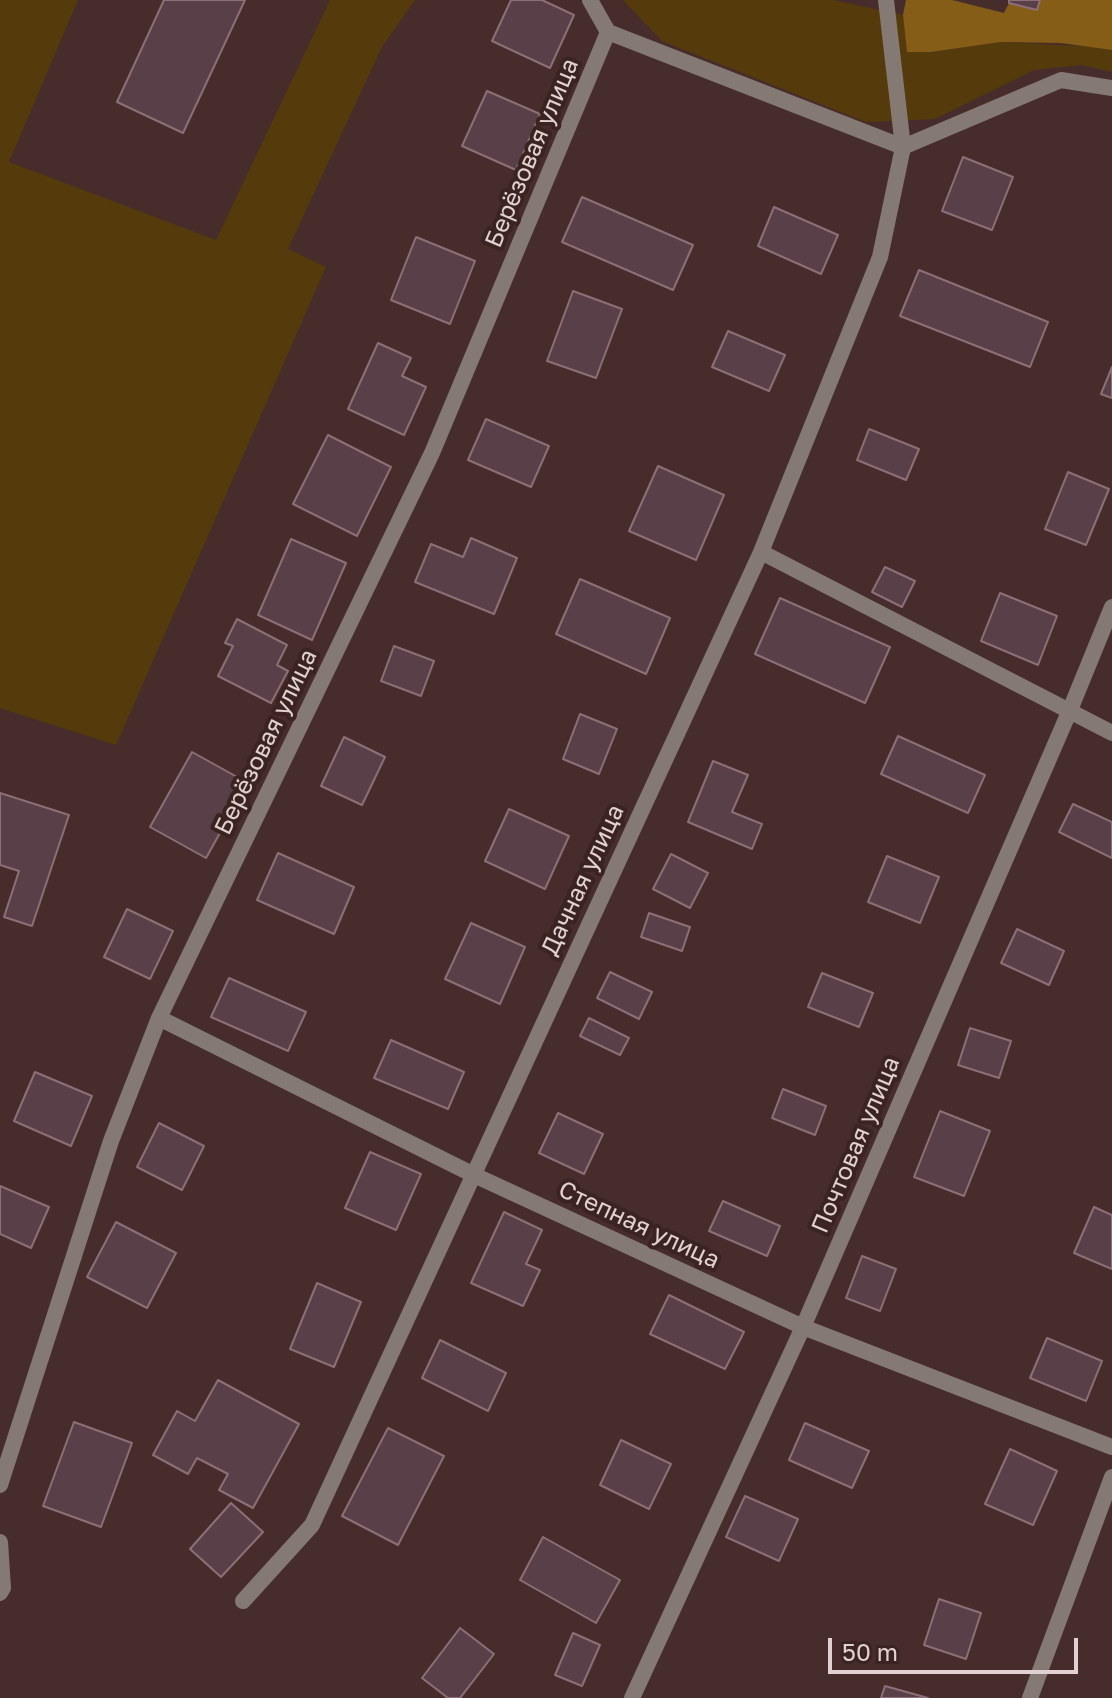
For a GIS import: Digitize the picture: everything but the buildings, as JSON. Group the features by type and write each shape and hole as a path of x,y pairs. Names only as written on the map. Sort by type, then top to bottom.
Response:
{"street":[{"path":"590,0 608,32 903,147 1061,80 1112,88"},
{"name":"Дачная улица","path":"243,1601 312,1525 761,552 880,257 903,147 886,0"},
{"name":"Берёзовая улица","path":"0,1485 111,1141 159,1018 432,453 608,32"},
{"path":"761,552 1112,733"},
{"name":"Почтовая улица","path":"632,1698 803,1327 1112,607"},
{"name":"Степная улица","path":"159,1018 474,1175 803,1327 1112,1447"},
{"path":"1030,1698 1112,1477"},
{"path":"0,1542 3,1588 0,1593"}],"shaded area":[{"path":"0,0 78,0 9,162 216,240 330,0 415,0 382,47 288,249 326,267 116,745 0,708"},
{"path":"623,0 833,0 903,15 908,52 931,52 1001,42 1101,47 1112,50 1112,72 1081,65 1034,70 935,119 866,122 662,41"},
{"path":"906,0 952,0 1004,13 1009,3 1037,10 1040,0 1112,0 1112,50 1061,43 1001,42 931,52 907,52 903,15"}]}
